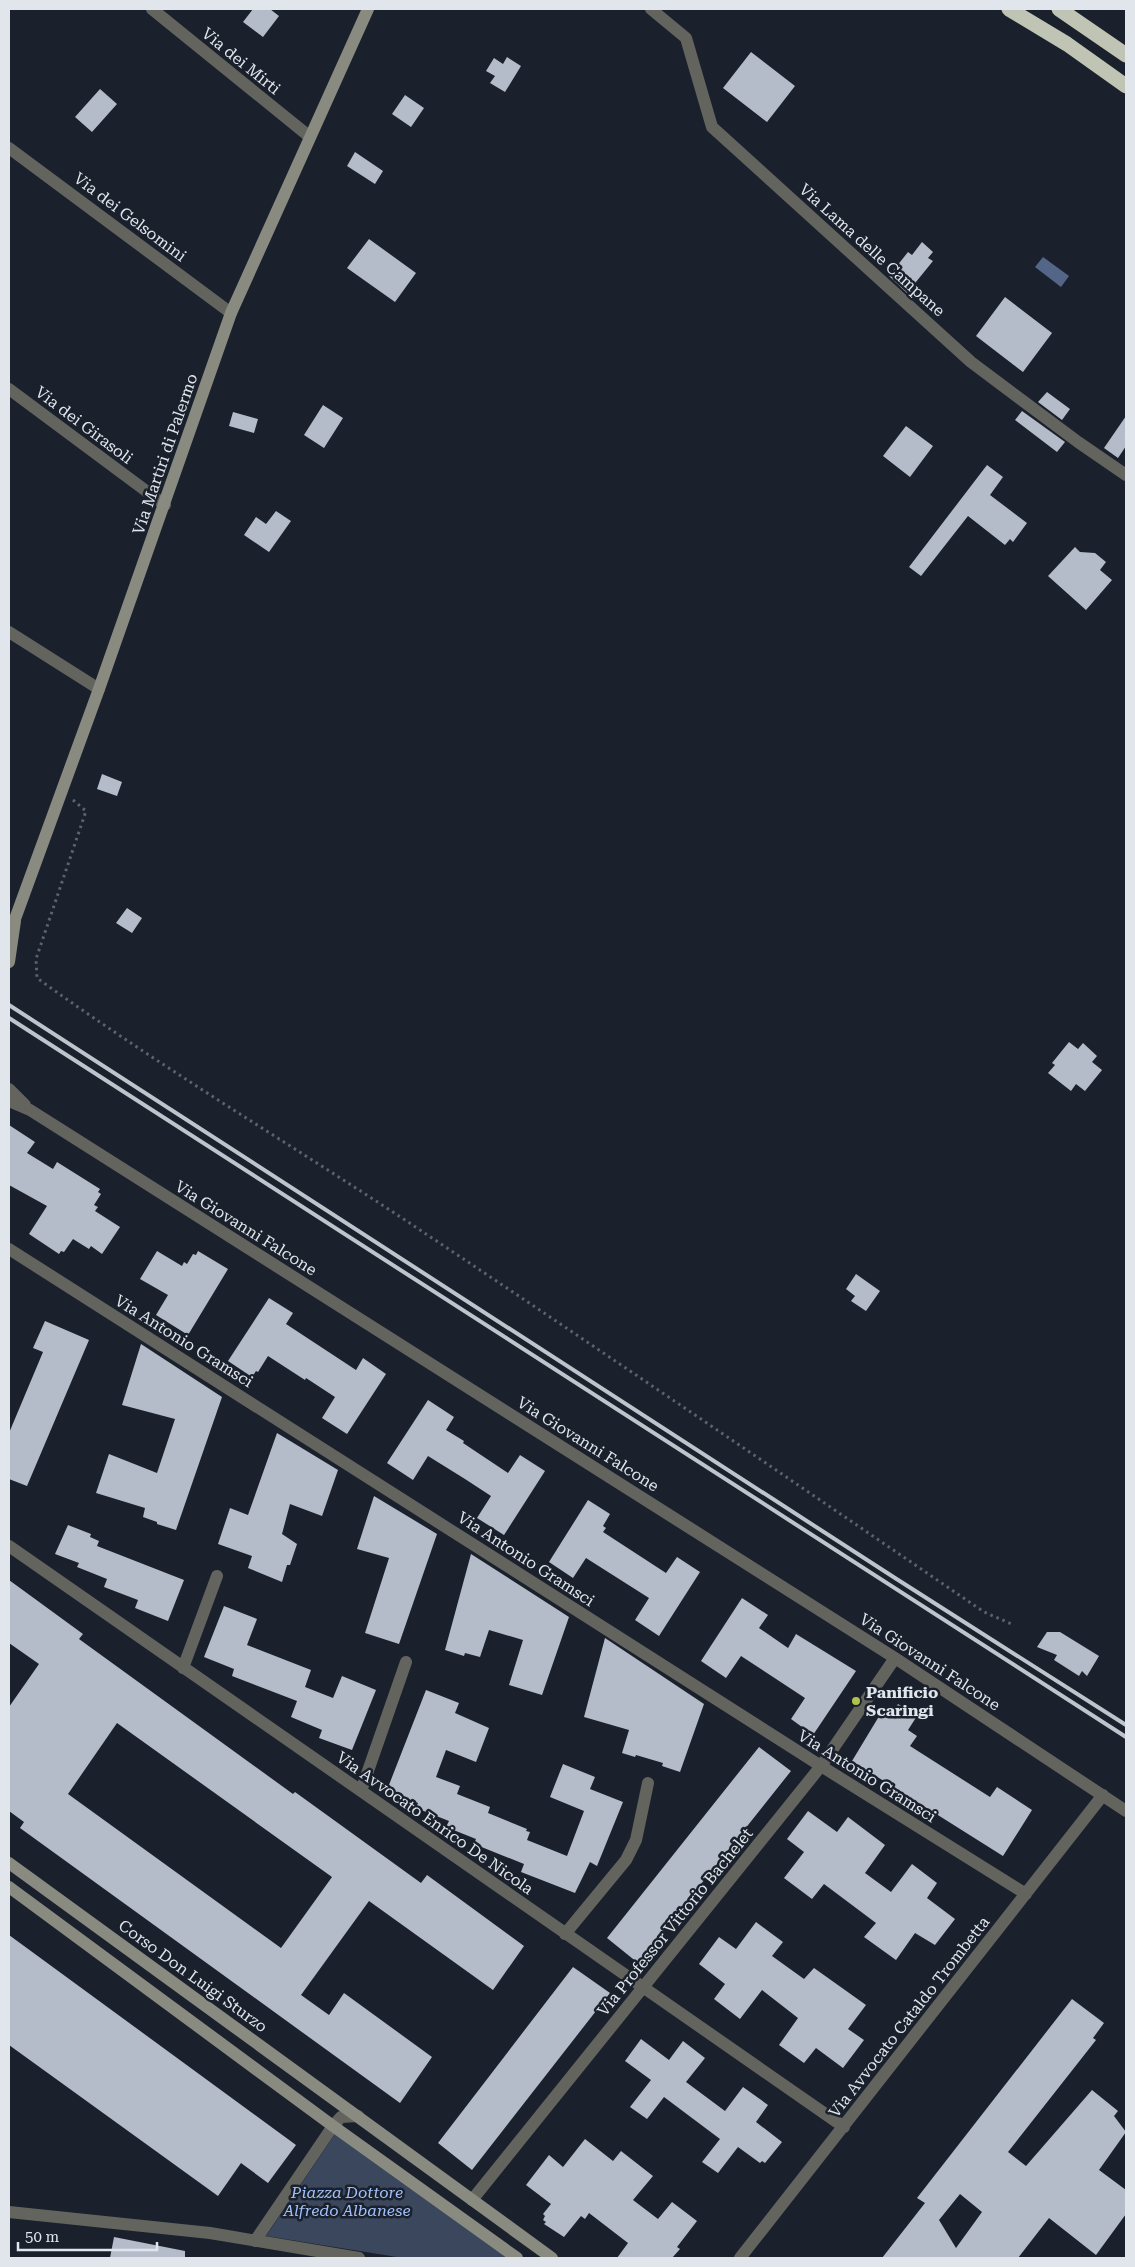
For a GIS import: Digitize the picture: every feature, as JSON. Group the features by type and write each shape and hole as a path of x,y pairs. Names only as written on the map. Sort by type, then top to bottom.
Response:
{"highway":[{"path":"1009,9 1067,44 1126,86"},
{"path":"1059,9 1126,55"},
{"path":"1071,9 1102,37"}],"street":[{"name":"Via dei Mirti","path":"152,9 310,137"},
{"name":"Via Martiri di Palermo","path":"9,962 12,925 165,505 231,313 368,9"},
{"name":"Via Lama delle Campane","path":"651,9 686,38 712,127 970,362 1126,475"},
{"name":"Via dei Gelsomini","path":"9,148 231,313"},
{"name":"Via dei Girasoli","path":"9,389 165,505"},
{"path":"9,632 99,689"},
{"name":"Via Giovanni Falcone","path":"9,1089 30,1110"},
{"name":"Via Giovanni Falcone","path":"9,1101 30,1110 895,1658 1126,1811"},
{"name":"Via Antonio Gramsci","path":"9,1249 821,1766 1026,1894"},
{"name":"Via Avvocato Enrico De Nicola","path":"9,1546 844,2127"},
{"path":"183,1668 218,1576"},
{"name":"Via Professor Vittorio Bachelet","path":"472,2200 821,1766 895,1658"},
{"path":"361,1791 406,1662"},
{"path":"565,1934 626,1860 636,1840 648,1783"},
{"name":"Via Avvocato Cataldo Trombetta","path":"740,2258 1103,1795"},
{"name":"Corso Don Luigi Sturzo","path":"9,1863 358,2116"},
{"path":"9,1887 333,2126 517,2258"},
{"path":"256,2240 333,2126 341,2117 358,2116 552,2258"},
{"path":"9,2212 210,2233 355,2258"}],"path":[{"path":"60,792 86,811 36,959 37,978 116,1034 346,1182 622,1364 984,1612 1014,1625"},
{"path":"74,801 78,792"}],"green space":[{"name":"Piazza Dottore Alfredo Albanese","path":"335,2134 508,2258 403,2258 266,2236"}],"shaded area":[{"path":"1043,257 1069,276 1061,287 1035,267"}],"building":[{"path":"253,9 270,9 279,16 263,37 243,22"},
{"path":"751,52 795,86 767,122 723,88"},
{"path":"507,57 521,66 505,92 490,83 495,76 486,71 494,58 503,64"},
{"path":"100,89 117,104 92,132 75,117"},
{"path":"405,95 424,108 411,127 392,114"},
{"path":"355,152 383,171 375,184 347,166"},
{"path":"369,239 416,273 395,302 347,268"},
{"path":"922,242 933,252 928,258 933,261 907,293 889,276 908,252 912,255"},
{"path":"1005,297 1052,333 1023,372 976,336"},
{"path":"1047,392 1070,409 1062,420 1038,402"},
{"path":"323,405 343,418 324,448 304,435"},
{"path":"1022,411 1065,442 1057,452 1015,420"},
{"path":"233,412 258,419 254,433 229,426"},
{"path":"1126,416 1126,446 1118,458 1104,448"},
{"path":"906,426 933,446 910,477 883,456"},
{"path":"987,465 1003,477 990,495 1027,523 1013,542 1010,539 1005,545 968,516 921,576 909,567"},
{"path":"276,511 291,521 269,552 244,535 256,517 266,524"},
{"path":"1075,547 1080,552 1095,553 1106,562 1100,570 1112,580 1086,610 1048,576"},
{"path":"102,774 122,782 117,796 97,789"},
{"path":"127,908 142,918 132,933 116,923"},
{"path":"1069,1042 1078,1049 1083,1043 1097,1056 1092,1062 1102,1070 1085,1091 1076,1084 1071,1091 1048,1073 1055,1065 1052,1063"},
{"path":"9,1125 35,1142 27,1153 53,1169 57,1162 100,1189 98,1192 101,1194 94,1205 98,1207 95,1211 120,1227 102,1254 91,1246 89,1249 73,1239 64,1252 61,1251 59,1254 29,1234 47,1206 9,1185"},
{"path":"157,1251 182,1266 184,1262 187,1264 193,1254 196,1255 198,1251 228,1269 188,1335 156,1315 168,1295 140,1279"},
{"path":"856,1274 880,1291 866,1311 851,1301 855,1296 846,1289"},
{"path":"269,1298 293,1313 286,1324 356,1370 363,1358 386,1374 347,1434 322,1418 335,1397 306,1378 305,1380 268,1356 258,1372 256,1371 252,1377 228,1361"},
{"path":"45,1321 89,1340 27,1486 9,1479 9,1433 43,1352 33,1348"},
{"path":"141,1344 222,1397 176,1530 143,1517 145,1508 96,1493 109,1454 157,1473 175,1419 122,1405"},
{"path":"428,1400 454,1417 446,1430 508,1473 520,1455 545,1471 504,1535 477,1518 491,1496 428,1456 413,1480 387,1463"},
{"path":"277,1433 338,1470 322,1516 290,1504 282,1534 297,1544 290,1565 287,1565 282,1582 248,1568 252,1556 218,1544 230,1508 248,1515"},
{"path":"374,1496 437,1534 399,1644 365,1633 389,1558 357,1549"},
{"path":"588,1500 610,1514 603,1526 606,1528 603,1532 666,1573 677,1557 700,1572 659,1636 635,1620 649,1598 586,1558 573,1578 549,1562"},
{"path":"68,1525 91,1534 90,1537 99,1541 97,1546 184,1580 168,1621 135,1608 138,1600 104,1587 107,1579 77,1567 79,1563 55,1554"},
{"path":"471,1554 569,1617 542,1695 509,1685 523,1640 489,1630 480,1657 465,1653 464,1656 445,1650"},
{"path":"9,1580 83,1634 79,1639 293,1794 295,1792 421,1883 427,1875 524,1946 493,1990 369,1901 301,1995 329,2015 344,1993 432,2057 400,2103 20,1828 24,1822 9,1811 9,1707 39,1664 9,1643","holes":["117,1723 332,1877 281,1948 68,1794"]},
{"path":"742,1598 768,1615 759,1628 788,1648 796,1634 856,1671 813,1735 791,1719 805,1698 741,1656 726,1678 701,1661"},
{"path":"224,1606 257,1619 247,1645 311,1670 305,1687 333,1698 342,1676 376,1690 352,1750 319,1738 322,1730 291,1717 297,1701 232,1676 234,1669 204,1657"},
{"path":"1047,1632 1060,1632 1099,1656 1087,1676 1082,1671 1079,1676 1054,1660 1057,1655 1037,1647"},
{"path":"605,1638 704,1704 680,1772 662,1766 663,1763 622,1753 629,1730 584,1717"},
{"path":"426,1690 459,1703 455,1713 489,1728 476,1762 446,1750 436,1777 460,1786 457,1794 490,1807 488,1813 527,1829 526,1831 530,1832 527,1840 567,1856 584,1811 550,1797 563,1764 595,1777 590,1789 623,1802 597,1866 590,1862 575,1893 521,1872 524,1864 474,1844 476,1839 446,1827 449,1821 416,1808 418,1803 387,1790"},
{"path":"898,1704 917,1716 908,1730 917,1736 910,1746 990,1797 997,1787 1032,1810 1003,1856 852,1761 881,1713 889,1718"},
{"path":"759,1747 791,1771 638,1963 607,1938"},
{"path":"808,1811 837,1832 848,1817 885,1845 865,1873 891,1892 912,1864 937,1883 927,1898 955,1919 935,1945 915,1933 896,1960 864,1937 876,1923 824,1884 812,1899 784,1878 804,1852 787,1839"},
{"path":"756,1922 783,1942 772,1956 804,1979 814,1968 866,2005 848,2029 864,2040 843,2068 816,2048 804,2063 779,2045 798,2018 762,1990 740,2019 714,1999 725,1984 699,1964 719,1937 736,1949"},
{"path":"9,1935 296,2145 268,2183 241,2163 218,2196 9,2045"},
{"path":"573,1967 610,1993 472,2170 438,2143"},
{"path":"1072,1999 1104,2023 1093,2038 1096,2040 1008,2152 1026,2166 1092,2090 1118,2111 1114,2116 1126,2132 1099,2170 1126,2190 1126,2214 1096,2255 1049,2218 1018,2258 882,2258 925,2203 917,2198","holes":["960,2194 982,2212 956,2248 939,2220"]},
{"path":"641,2039 669,2060 683,2041 705,2058 686,2082 725,2111 743,2087 768,2105 756,2122 782,2142 765,2163 762,2161 760,2163 738,2147 718,2173 702,2162 720,2139 664,2097 647,2119 630,2107 651,2080 625,2061"},
{"path":"585,2139 613,2161 621,2151 653,2176 633,2200 658,2219 672,2202 697,2221 677,2247 680,2249 672,2258 617,2258 628,2243 589,2213 585,2219 581,2216 564,2237 544,2224 546,2222 543,2220 545,2216 543,2214 551,2204 526,2185 549,2155 563,2167"},
{"path":"114,2237 185,2251 185,2258 110,2258"}],"railway":[{"path":"9,1005 895,1578 1126,1725"},
{"path":"9,1018 1126,1737"}],"place":[{"name":"Panificio Scaringi","path":"856,1701"}]}
